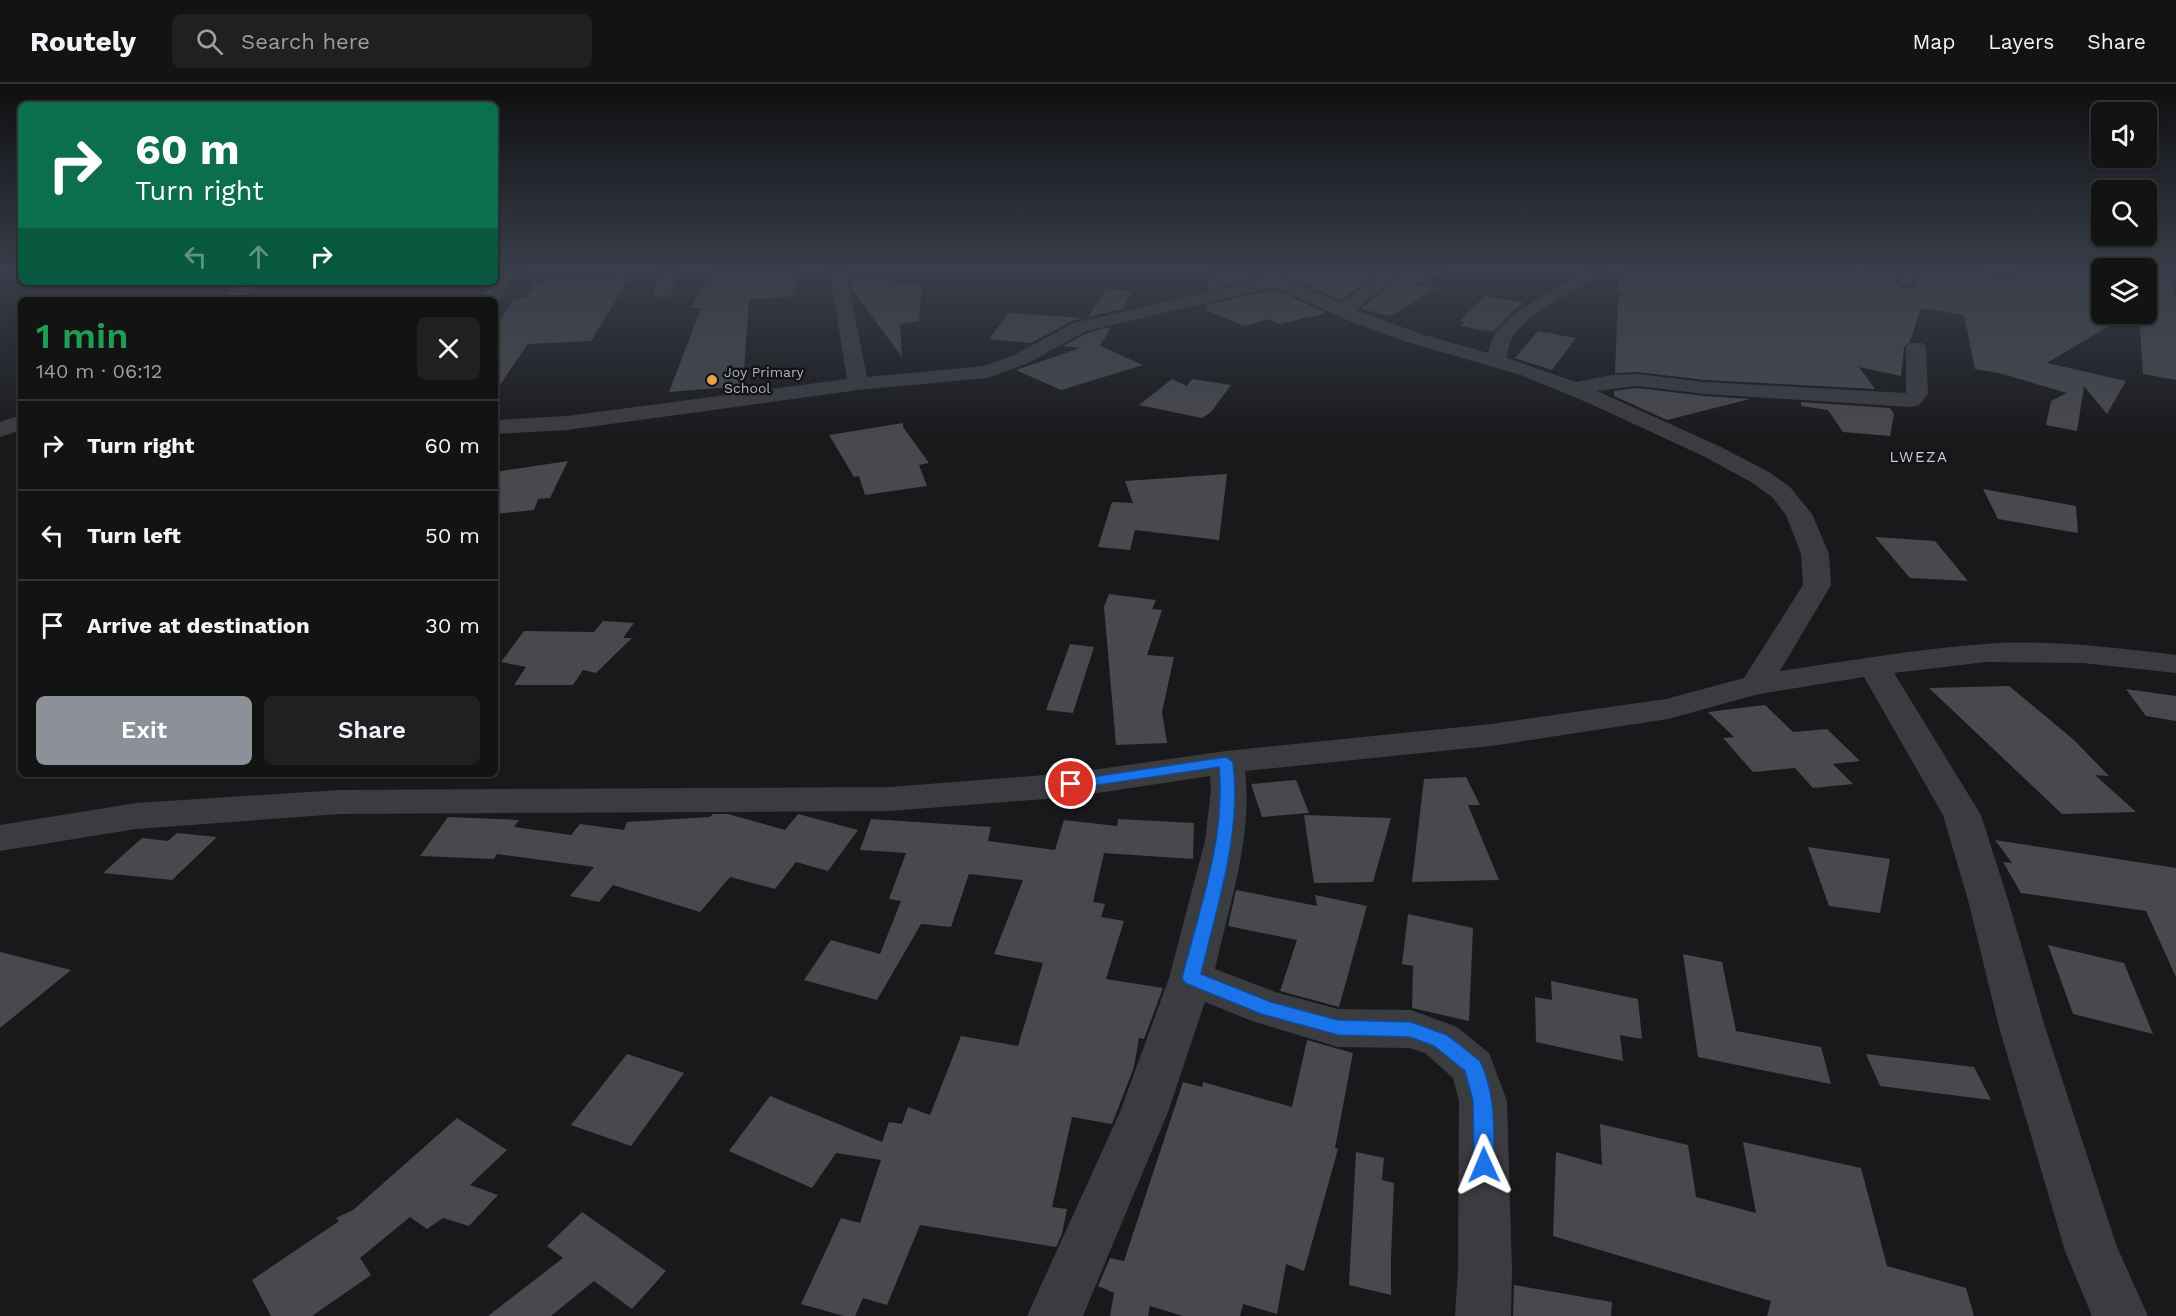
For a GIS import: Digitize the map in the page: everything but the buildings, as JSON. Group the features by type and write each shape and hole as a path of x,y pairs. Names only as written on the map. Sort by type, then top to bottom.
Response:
{"street":[{"path":"847,325 858,384"},
{"path":"498,427 578,421 858,384 987,372 1021,359 1086,325"},
{"path":"1381,325 1575,389 1713,452 1760,477 1781,492 1799,514 1815,554 1817,585 1756,685"},
{"path":"1496,363 1503,334 1510,325"},
{"path":"1575,389 1612,381 1636,380 1705,388 1911,400 1915,399 1917,394 1916,347"},
{"path":"0,430 18,423"},
{"path":"0,838 136,816 340,802 890,800 1071,784 1226,762 1491,735 1668,709 1756,685 1874,666 1986,653 2083,654 2176,664"},
{"path":"1874,666 1962,815 1988,900 2022,1027 2092,1251 2120,1316"},
{"path":"1055,1316 1144,1112 1191,978 1224,841 1229,790 1226,762"},
{"path":"1191,978 1268,1008 1338,1028 1411,1029 1440,1040 1473,1066 1483,1101 1485,1271 1483,1316"}],"place":[{"name":"Joy Primary School","path":"712,380"}],"district":[{"name":"LWEZA","path":"1919,457"}],"route":[{"path":"1071,784 1226,762 1229,790 1224,841 1191,978 1268,1008 1338,1028 1411,1029 1440,1040 1473,1066 1483,1101 1484,1165"}]}
